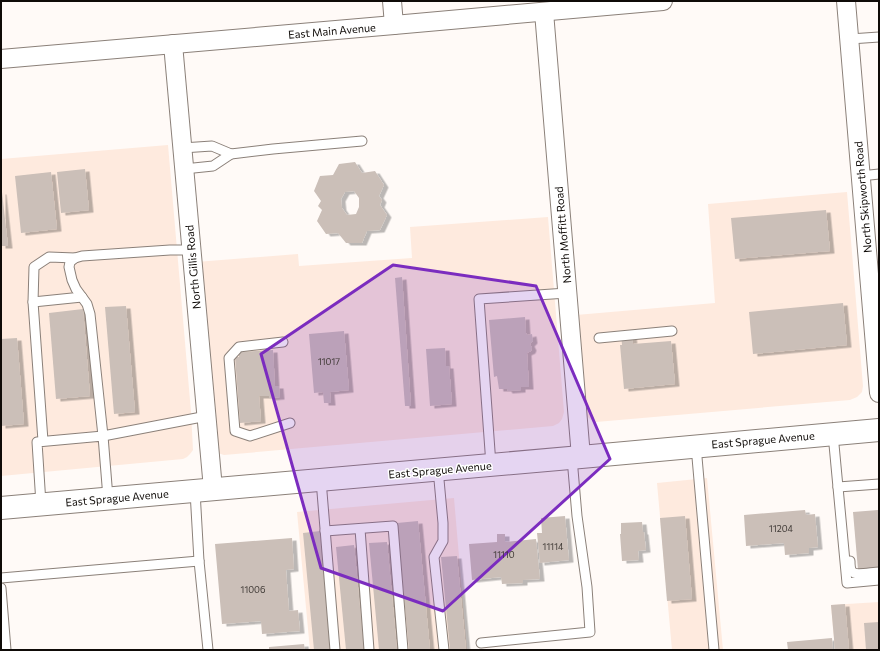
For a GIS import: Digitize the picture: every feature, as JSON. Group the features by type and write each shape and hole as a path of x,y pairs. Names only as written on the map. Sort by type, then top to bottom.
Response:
{"main road":[{"name":"East Sprague Avenue","path":"1,508 879,430"}],"street":[{"path":"392,1 394,25"},
{"name":"East Main Avenue","path":"1,59 544,12 612,3 662,1"},
{"name":"North Skipworth Road","path":"846,1 879,393"},
{"name":"North Moffitt Road","path":"544,12 567,293 576,458"},
{"name":"North Gillis Road","path":"173,44 207,416 204,490"}],"lane":[{"path":"850,40 879,37"},
{"path":"184,169 213,166 231,154 362,141"},
{"path":"182,148 212,146 231,154"},
{"path":"861,176 879,174"},
{"path":"43,441 33,302 34,267 48,257 75,258 101,254 192,250"},
{"path":"75,258 70,262 69,267 72,280 76,289 87,304 90,314 108,498"},
{"path":"491,465 479,299 567,293"},
{"path":"33,302 82,297"},
{"path":"599,338 672,332"},
{"path":"283,342 239,347 229,358 235,431 250,436 290,423"},
{"path":"41,504 37,442 103,436 207,416"},
{"path":"833,434 847,583 879,580"},
{"path":"696,446 714,650"},
{"path":"481,643 590,632 587,587 577,516 576,458"},
{"path":"438,470 443,523 443,541 434,557 444,650"},
{"path":"321,480 335,650"},
{"path":"838,487 879,484"},
{"path":"204,490 199,561 208,650"},
{"path":"841,517 846,526 850,567 852,571 854,573 861,574 879,572"},
{"path":"325,531 393,526 403,650"},
{"path":"360,528 369,650"},
{"path":"1,578 199,561"},
{"path":"1,588 6,650"}],"highlighted area":[{"path":"393,265 536,286 610,459 443,611 321,568 261,354"}],"shaded area":[{"path":"168,145 193,450 183,459 1,476 1,159"},
{"path":"847,192 863,386 862,392 857,397 850,400 596,422 591,420 586,415 576,315 715,303 708,204"},
{"path":"548,217 564,412 559,423 553,426 224,455 218,453 196,262 298,254 299,266 412,258 410,227"},
{"path":"707,478 723,650 672,650 657,483"},
{"path":"454,498 467,650 310,650 297,512"},
{"path":"879,602 879,650 835,650 831,605"}],"building":[{"path":"355,162 362,173 375,171 384,185 379,196 382,200 380,205 387,215 380,230 367,231 362,243 346,243 338,233 326,234 317,221 322,210 318,206 321,201 314,191 320,176 333,175 339,164","holes":["354,191 359,198 359,207 356,214 347,215 342,208 341,199 345,192"]},
{"path":"85,169 89,210 61,213 57,172"},
{"path":"51,172 57,229 21,233 15,176"},
{"path":"2,192 8,246 1,246"},
{"path":"826,210 830,251 735,259 731,218"},
{"path":"402,277 411,406 405,406 395,278"},
{"path":"843,303 847,345 753,354 749,312"},
{"path":"126,306 135,412 114,414 105,307"},
{"path":"83,309 90,396 56,399 49,313"},
{"path":"525,317 526,333 527,335 532,334 533,341 530,344 532,348 531,351 527,353 529,387 521,387 521,390 508,391 507,389 499,389 497,376 494,377 489,320"},
{"path":"344,331 349,390 330,392 331,403 324,403 323,392 314,393 309,334"},
{"path":"632,332 633,344 671,341 675,384 624,389 620,345 622,345 621,333"},
{"path":"17,338 24,424 1,426 1,339"},
{"path":"445,348 446,366 449,366 452,404 430,406 426,349"},
{"path":"273,350 275,386 279,386 280,397 269,398 269,396 259,396 261,421 240,423 235,357 239,357 239,352"},
{"path":"805,510 806,515 815,514 818,547 809,548 809,553 785,555 784,543 746,546 744,515"},
{"path":"878,510 879,569 858,570 853,512"},
{"path":"565,516 569,560 540,563 537,533 542,533 541,518"},
{"path":"685,516 692,599 667,601 660,518"},
{"path":"418,521 430,650 409,650 397,523"},
{"path":"642,522 646,550 638,551 639,560 622,561 620,534 621,523"},
{"path":"320,531 331,650 314,650 303,533"},
{"path":"497,534 505,534 505,542 536,539 540,579 523,580 523,583 502,584 501,577 472,580 469,544 497,542"},
{"path":"292,538 294,569 286,570 289,611 298,610 300,631 262,634 261,621 222,624 215,544"},
{"path":"387,542 397,650 379,650 369,543"},
{"path":"354,545 364,650 346,650 336,547"},
{"path":"457,556 466,650 450,650 441,557"},
{"path":"845,604 849,650 835,650 831,605"},
{"path":"879,622 879,650 866,650 864,623"},
{"path":"832,638 833,650 788,650 787,642"},
{"path":"304,644 305,650 269,650 269,647"}]}
